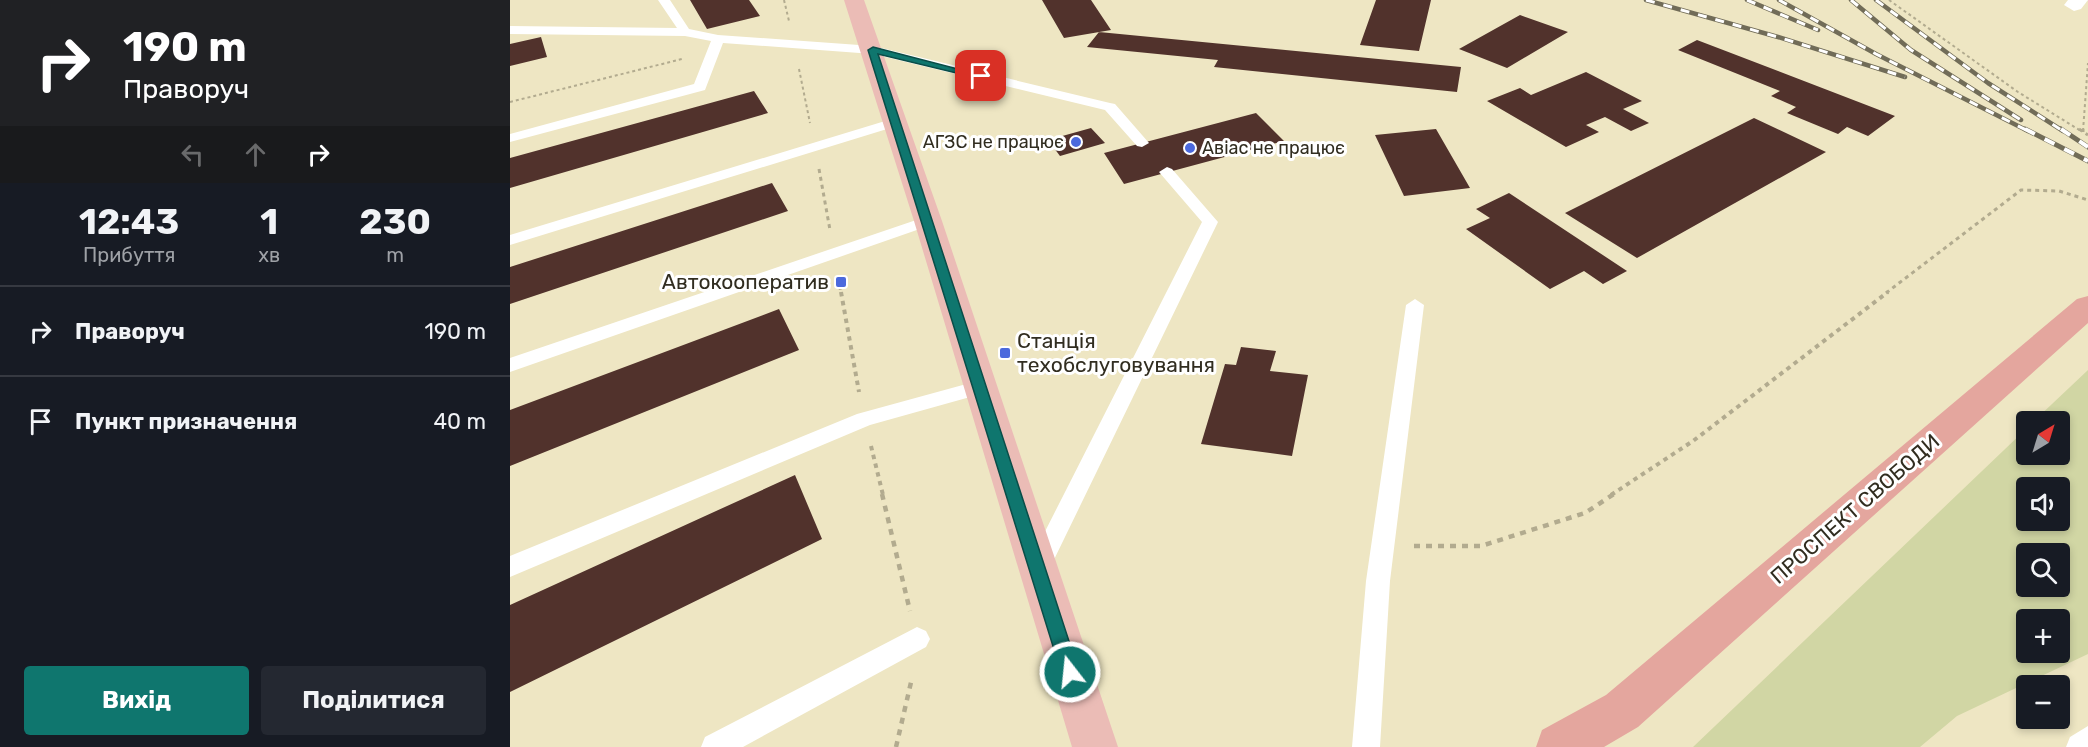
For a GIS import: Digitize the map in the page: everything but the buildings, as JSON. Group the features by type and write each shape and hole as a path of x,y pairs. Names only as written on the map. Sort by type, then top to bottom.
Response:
{"highway":[{"name":"ПРОСПЕКТ СВОБОДИ","path":"1594,747 1622,711 2088,306"},
{"name":"ПРОСПЕКТ СВОБОДИ","path":"1558,747 1622,711"}],"main road":[{"path":"854,0 873,50 1095,747"}],"lane":[{"path":"664,0 685,32"},
{"path":"510,30 685,32 715,46 793,43 873,50 1110,107 1142,143"},
{"path":"510,34 524,31"},
{"path":"510,138 700,87 715,46"},
{"path":"510,240 895,122"},
{"path":"1039,567 1210,222 1167,172"},
{"path":"510,365 928,221"},
{"path":"1366,747 1383,546 1415,305"},
{"path":"510,567 864,419 981,387"},
{"path":"715,747 917,639"},
{"path":"2080,747 2088,740"}],"path":[{"path":"784,0 815,146 864,419 917,639 912,680 896,747"},
{"path":"1889,0 2018,92 2088,135"},
{"path":"510,102 715,46"},
{"path":"2083,132 2088,63"},
{"path":"1383,546 1481,546 1585,513 1693,441 2021,190 2059,191 2088,200"}],"green space":[{"path":"2088,370 2088,654 2070,663 2070,609 2016,609 2016,663 2069,663 2044,675 2016,675 2016,688 1957,716 1920,747 1693,747 2016,439 2016,465 2070,465 2070,411 2045,411"}],"railway":[{"path":"1646,0 1778,37 1905,77"},
{"path":"1747,0 1818,30"},
{"path":"1779,0 1876,54 2028,131"},
{"path":"1851,0 1911,50 2021,120"},
{"path":"1876,0 1988,83 2063,131"},
{"path":"2025,129 2088,161"},
{"path":"2061,129 2088,147"}],"place":[{"name":"АГЗС не працює","path":"1076,142"},
{"name":"Авіас не працює","path":"1190,148"},
{"name":"Автокооператив","path":"841,282"},
{"name":"Станція техобслуговування","path":"1005,353"}],"route":[{"path":"981,76 873,50 1039,567 1070,672"}]}
